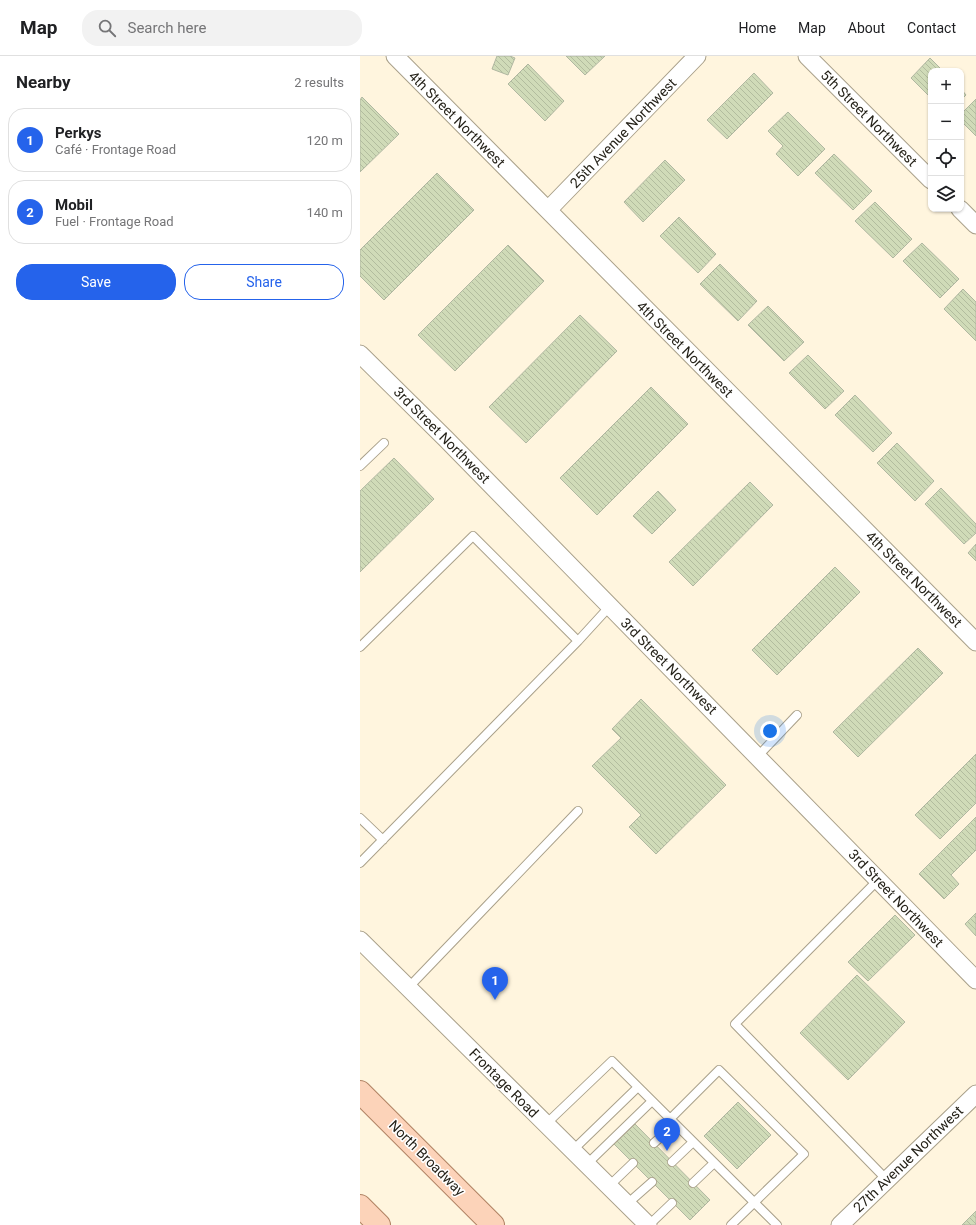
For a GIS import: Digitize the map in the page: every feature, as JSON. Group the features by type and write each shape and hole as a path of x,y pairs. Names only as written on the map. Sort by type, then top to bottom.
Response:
{"main road":[{"name":"North Broadway","path":"360,1092 493,1225"},
{"path":"360,1206 379,1225"}],"street":[{"name":"4th Street Northwest","path":"395,56 976,642"},
{"name":"25th Avenue Northwest","path":"548,210 697,56"},
{"name":"5th Street Northwest","path":"808,56 928,177"},
{"path":"963,212 976,225"},
{"name":"3rd Street Northwest","path":"360,354 446,439 758,756 976,980"},
{"name":"Frontage Road","path":"360,940 648,1225"},
{"name":"27th Avenue Northwest","path":"840,1225 976,1094"}],"lane":[{"path":"360,466 384,443"},
{"path":"360,647 473,536 578,642"},
{"path":"360,864 578,642 610,606"},
{"path":"758,756 797,715"},
{"path":"408,988 578,811"},
{"path":"360,818 383,840"},
{"path":"878,880 734,1024 887,1180"},
{"path":"546,1124 612,1061 777,1225"},
{"path":"654,1144 719,1070 804,1154 731,1225"},
{"path":"572,1150 638,1087"},
{"path":"587,1164 652,1101"},
{"path":"672,1162 693,1142"},
{"path":"693,1183 714,1163"},
{"path":"609,1186 634,1164"},
{"path":"627,1204 652,1182"},
{"path":"648,1225 672,1203"}],"building":[{"path":"497,56 510,56 515,58 508,75 492,69"},
{"path":"566,56 605,56 585,75"},
{"path":"930,58 940,68 928,68 928,95 911,78"},
{"path":"528,64 564,101 545,121 508,84"},
{"path":"754,73 773,93 727,139 707,120"},
{"path":"362,97 399,134 360,172 360,100"},
{"path":"976,99 976,136 964,124 964,111"},
{"path":"788,112 825,149 798,176 776,154 783,146 768,131"},
{"path":"834,154 872,191 853,210 815,173"},
{"path":"665,160 685,180 643,222 624,202"},
{"path":"437,173 474,210 384,300 360,276 360,250"},
{"path":"875,202 912,239 893,258 855,221"},
{"path":"679,217 716,254 698,273 660,236"},
{"path":"922,243 959,279 940,298 903,261"},
{"path":"508,245 544,281 455,371 418,335"},
{"path":"720,264 757,301 738,321 700,284"},
{"path":"963,289 976,302 976,341 944,309"},
{"path":"768,306 804,342 784,361 748,325"},
{"path":"580,315 617,351 526,443 489,407"},
{"path":"808,355 844,391 825,409 789,373"},
{"path":"651,387 688,424 597,515 560,478"},
{"path":"855,395 892,433 873,452 835,415"},
{"path":"897,443 934,481 915,501 877,463"},
{"path":"394,458 434,499 360,572 360,491"},
{"path":"750,482 773,505 693,586 669,562"},
{"path":"941,488 976,524 976,533 964,544 925,504"},
{"path":"658,491 676,510 652,534 633,516"},
{"path":"976,544 976,561 968,553"},
{"path":"835,567 860,592 777,675 752,650"},
{"path":"918,648 943,673 858,757 833,732"},
{"path":"641,699 726,785 656,854 629,827 641,815 592,766 621,738 612,729"},
{"path":"976,754 976,803 940,839 915,815"},
{"path":"976,817 976,850 951,875 959,884 944,899 919,874"},
{"path":"976,913 976,936 965,924"},
{"path":"895,915 915,935 868,981 848,962"},
{"path":"857,975 905,1022 848,1080 800,1033"},
{"path":"738,1102 771,1135 737,1169 704,1136"},
{"path":"635,1124 710,1200 690,1220 614,1144"},
{"path":"976,1211 976,1225 962,1225"}],"place":[{"name":"Perkys","path":"495,1000"},
{"name":"Mobil","path":"667,1151"}]}
